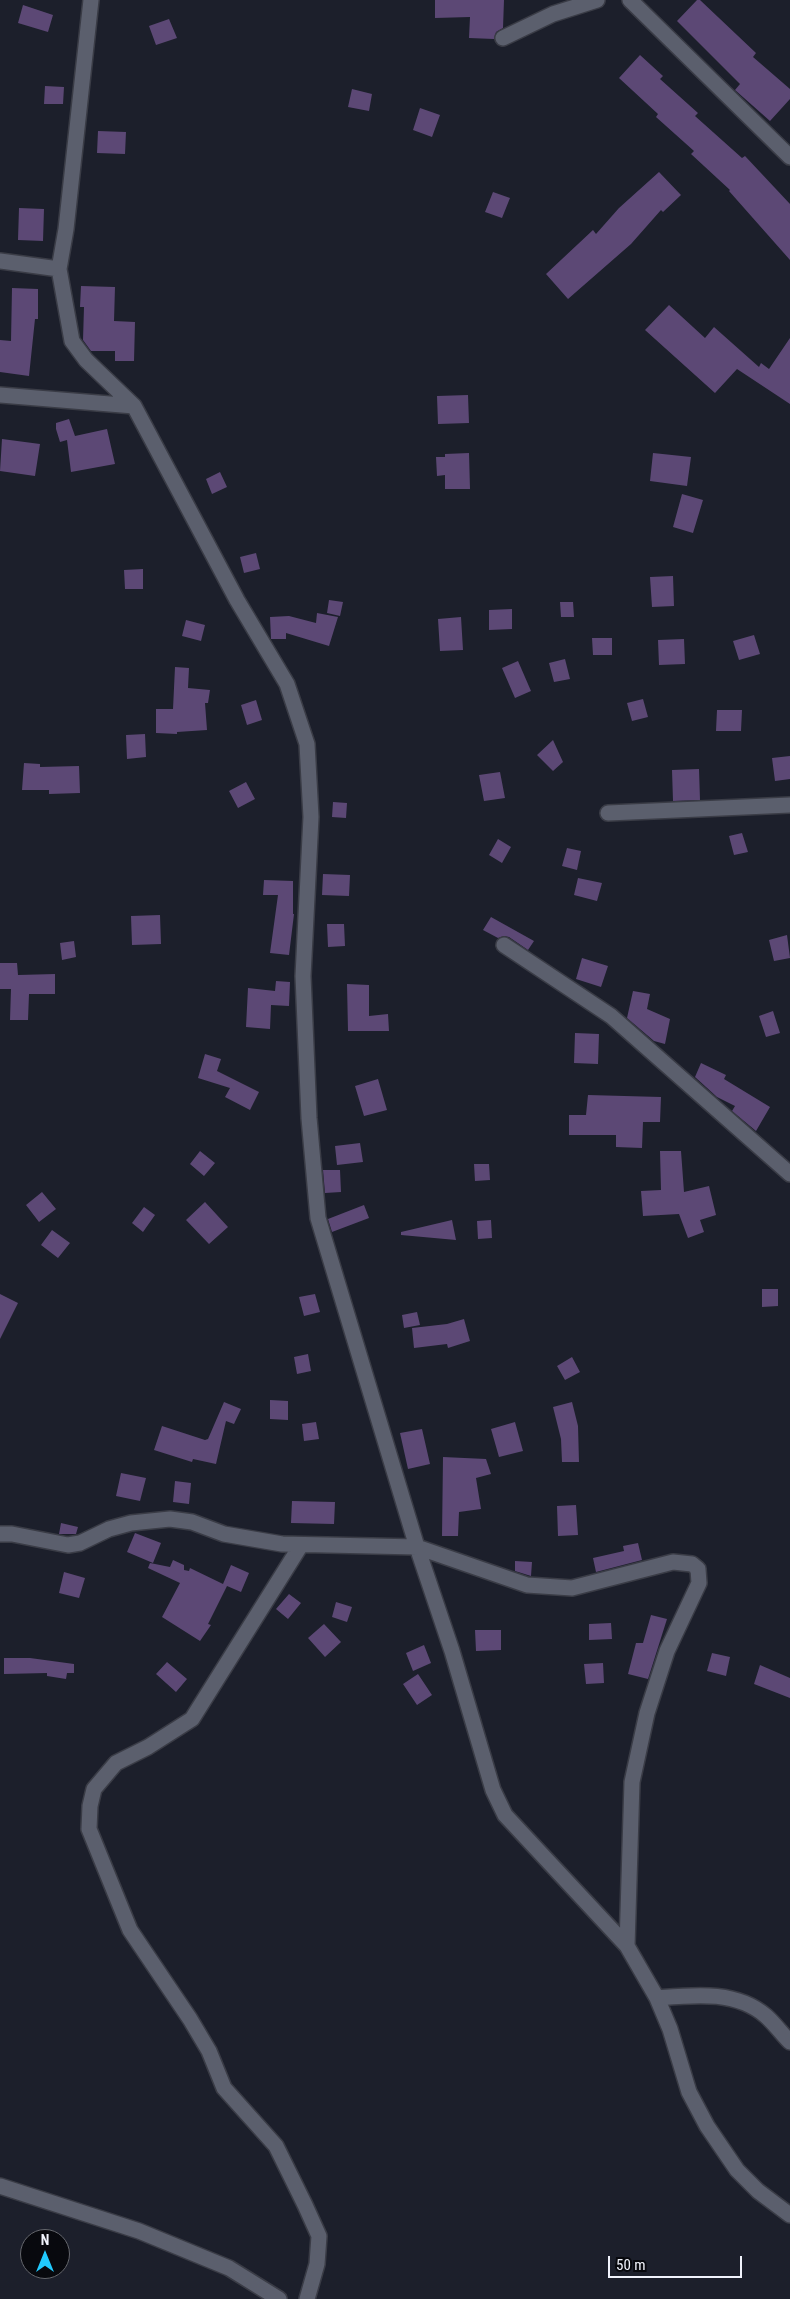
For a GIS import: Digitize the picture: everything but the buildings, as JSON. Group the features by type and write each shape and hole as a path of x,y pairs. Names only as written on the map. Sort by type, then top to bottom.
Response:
{"street":[{"path":"91,0 66,229 59,269 72,341 86,360 134,406 237,600 287,684 307,744 311,817 303,976 309,1118 318,1218 417,1547 452,1651 494,1790 505,1815 627,1946 657,1998 690,2092 707,2126 737,2170 758,2192 790,2215"},
{"path":"503,38 553,14 597,0"},
{"path":"630,0 790,158"},
{"path":"0,262 59,269"},
{"path":"0,395 134,406"},
{"path":"608,813 790,805"},
{"path":"504,945 611,1016 790,1174"},
{"path":"0,1534 12,1534 68,1545 80,1543 109,1529 124,1525 170,1519 192,1522 224,1534 282,1544 417,1547 527,1585 572,1588 673,1562 692,1564 698,1569 699,1583 668,1651 647,1713 632,1782 627,1946"},
{"path":"301,1545 192,1719 148,1747 116,1763 94,1789 90,1806 89,1829 130,1930 190,2019 209,2051 224,2088 276,2146 306,2205 319,2236 318,2264 307,2299"},
{"path":"657,1998 705,1994 743,2002 765,2016 790,2042"},
{"path":"0,2186 148,2235 229,2268 278,2299"}]}
